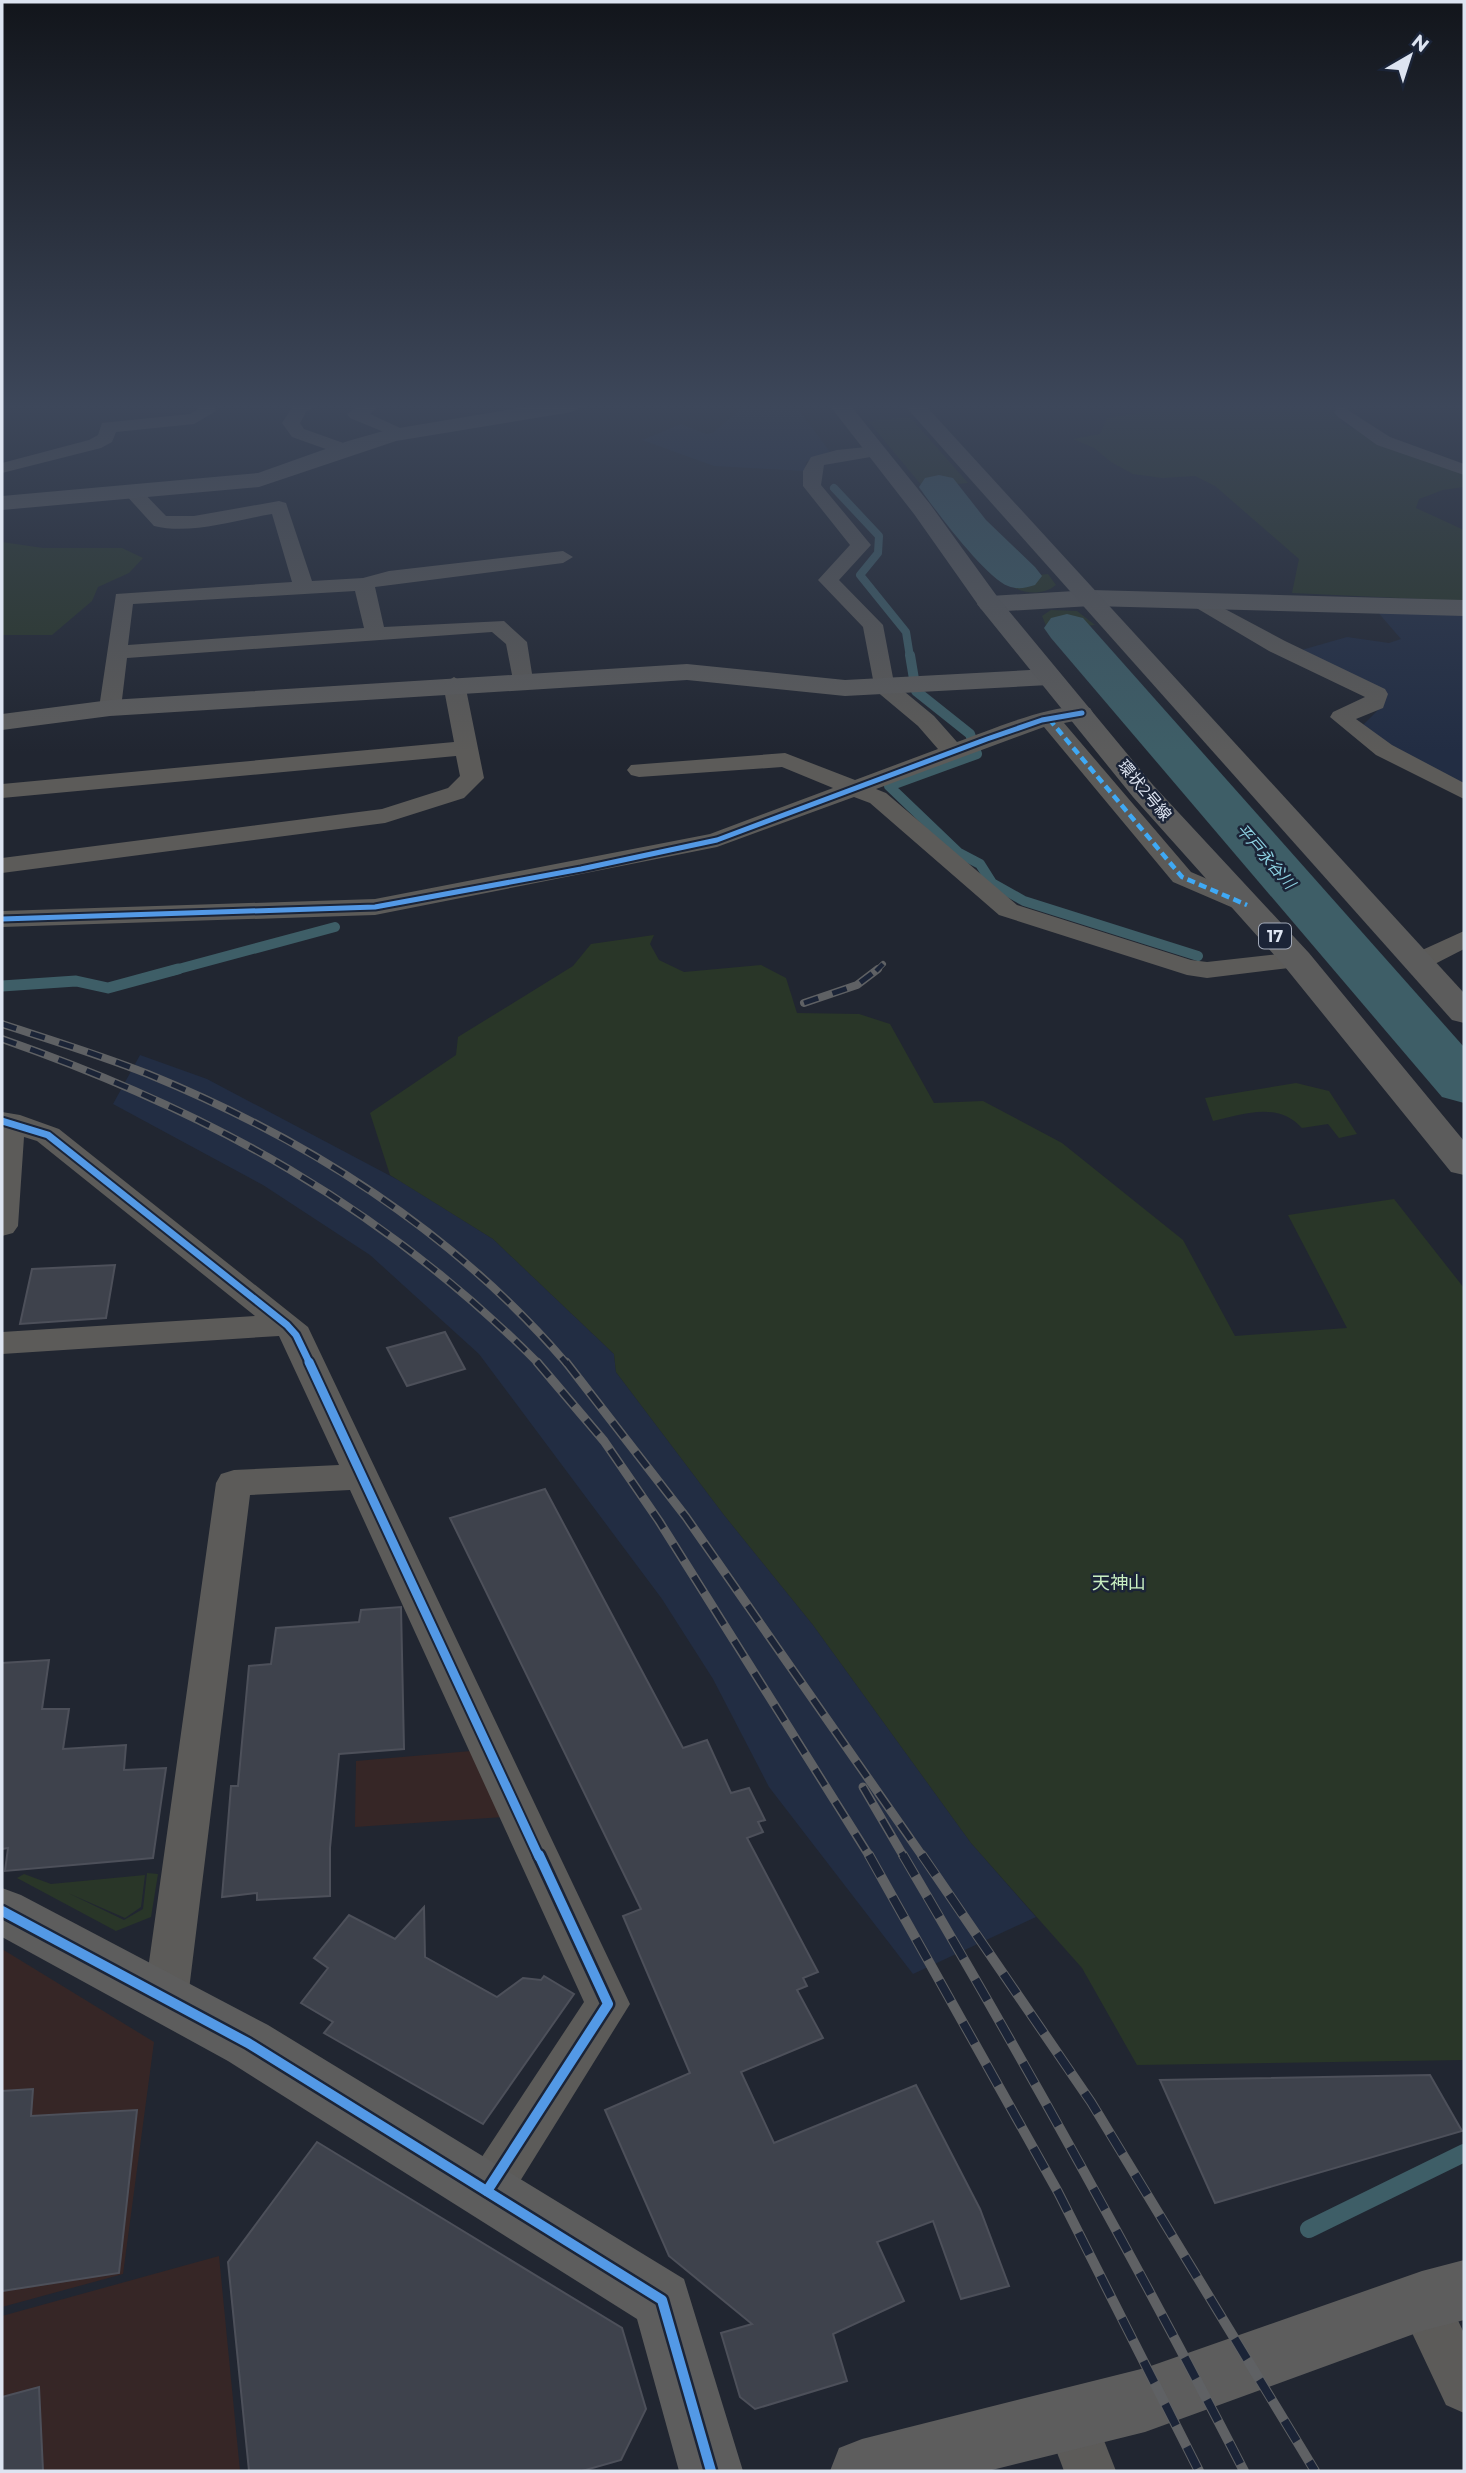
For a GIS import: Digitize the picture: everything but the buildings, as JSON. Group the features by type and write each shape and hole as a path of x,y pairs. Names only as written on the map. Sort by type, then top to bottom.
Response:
{"main road":[{"name":"環状2号線","path":"931,521 990,604 1082,713 1143,791 1297,960 1464,1164"},
{"path":"1021,521 1464,1013"}],"street":[{"path":"160,521 197,521"},
{"path":"284,521 304,587"},
{"path":"841,521 861,545 828,580 873,625 887,685 926,720 969,746"},
{"path":"110,708 122,598 365,584 389,577 563,557"},
{"path":"365,584 376,636"},
{"path":"990,604 1091,598 1464,608"},
{"path":"1195,599 1277,646 1377,694 1375,703 1341,717 1359,734 1394,757 1464,792"},
{"path":"118,652 376,636 497,625 516,642 522,680"},
{"path":"2,722 110,708 454,684 687,672 834,687 1049,677"},
{"path":"2,866 386,816 456,793 472,778 464,748 454,684"},
{"path":"2,919 375,907 718,841 969,746 1049,719 1082,713"},
{"path":"1049,719 1182,877 1205,890 1247,905"},
{"path":"2,791 464,748"},
{"path":"639,770 785,760 878,798 1008,910 1187,967 1207,970 1297,960"},
{"path":"1418,962 1464,939"},
{"path":"2,1226 6,1121 48,1135 287,1325 296,1335 608,2004 487,2192"},
{"path":"2,1343 287,1325"},
{"path":"166,1997 234,1483 362,1477"},
{"path":"2,1911 248,2043 662,2300 711,2471"},
{"path":"862,2471 1080,2445 1145,2400 1443,2296 1464,2388"}],"shaded area":[{"path":"1376,610 1464,613 1464,786 1404,756 1361,727 1384,704 1298,651 1347,637 1389,643 1401,639"},
{"path":"140,1055 207,1079 400,1181 493,1239 614,1354 616,1372 724,1515 813,1625 971,1843 1036,1917 913,1974 769,1787 713,1679 662,1599 479,1354 370,1255 263,1185 113,1104"},
{"path":"471,1751 504,1817 355,1827 356,1761"},
{"path":"2,1949 154,2042 123,2274 2,2307"},
{"path":"219,2256 240,2471 2,2471 2,2316"}],"green space":[{"path":"1256,521 1445,521 1464,530 1464,601 1292,593 1299,559"},
{"path":"2,542 43,548 122,548 143,558 129,573 98,587 92,601 52,635 2,635"},
{"path":"1048,574 1056,585 1035,593 1014,588 1003,579"},
{"path":"1051,610 1077,611 1095,625 1048,630 1042,616"},
{"name":"天神山","path":"654,935 650,944 659,960 684,972 761,965 786,978 797,1013 859,1014 890,1024 934,1103 983,1101 1062,1143 1183,1240 1235,1336 1347,1328 1288,1215 1394,1199 1464,1288 1464,2060 1137,2065 1082,1968 971,1843 813,1625 724,1515 616,1372 614,1354 493,1239 390,1175 370,1113 456,1055 458,1037 573,966 591,944"},
{"path":"1296,1083 1329,1091 1357,1134 1339,1138 1328,1124 1302,1128 1293,1120 1271,1112 1248,1113 1213,1121 1205,1098"},
{"path":"147,1873 158,1874 151,1917 116,1931 17,1878 24,1874 51,1884 145,1875 141,1907 125,1918 68,1893 124,1920 143,1909"}],"waterway":[{"path":"865,521 879,536 878,553 860,575 906,632 910,657"},
{"name":"平戸永谷川","path":"965,521 1020,576"},
{"name":"平戸永谷川","path":"1067,628 1373,983 1464,1084"},
{"path":"910,655 916,691 970,734 977,754 889,786 959,853 980,864 992,883 1024,901 1198,956"},
{"path":"171,971 335,927"},
{"path":"2,986 76,981 108,988 178,969"},
{"path":"1309,2229 1464,2153"}],"railway":[{"path":"878,969 883,964"},
{"path":"804,1003 857,985 878,969"},
{"path":"2,1024 148,1074 265,1128 321,1160 375,1194 477,1273 567,1364"},
{"path":"2,1039 151,1098 222,1132 290,1170 355,1211 418,1257 480,1308 537,1363"},
{"path":"566,1362 686,1517 923,1857"},
{"path":"537,1363 604,1441 659,1521 870,1857"},
{"path":"863,1787 904,1857"},
{"path":"869,1855 1058,2192 1199,2471"},
{"path":"903,1855 1078,2161 1244,2471"},
{"path":"922,1855 1091,2102 1315,2471"}],"marked path":[{"path":"1049,719 1182,877 1213,893 1247,905"}],"cycle path":[{"path":"2,919 375,907 581,869 717,840 987,739 1042,720 1082,713"},
{"path":"2,1121 48,1135 287,1325 296,1335 608,2004 487,2191"},
{"path":"2,1911 248,2043 662,2300 711,2471"}]}
